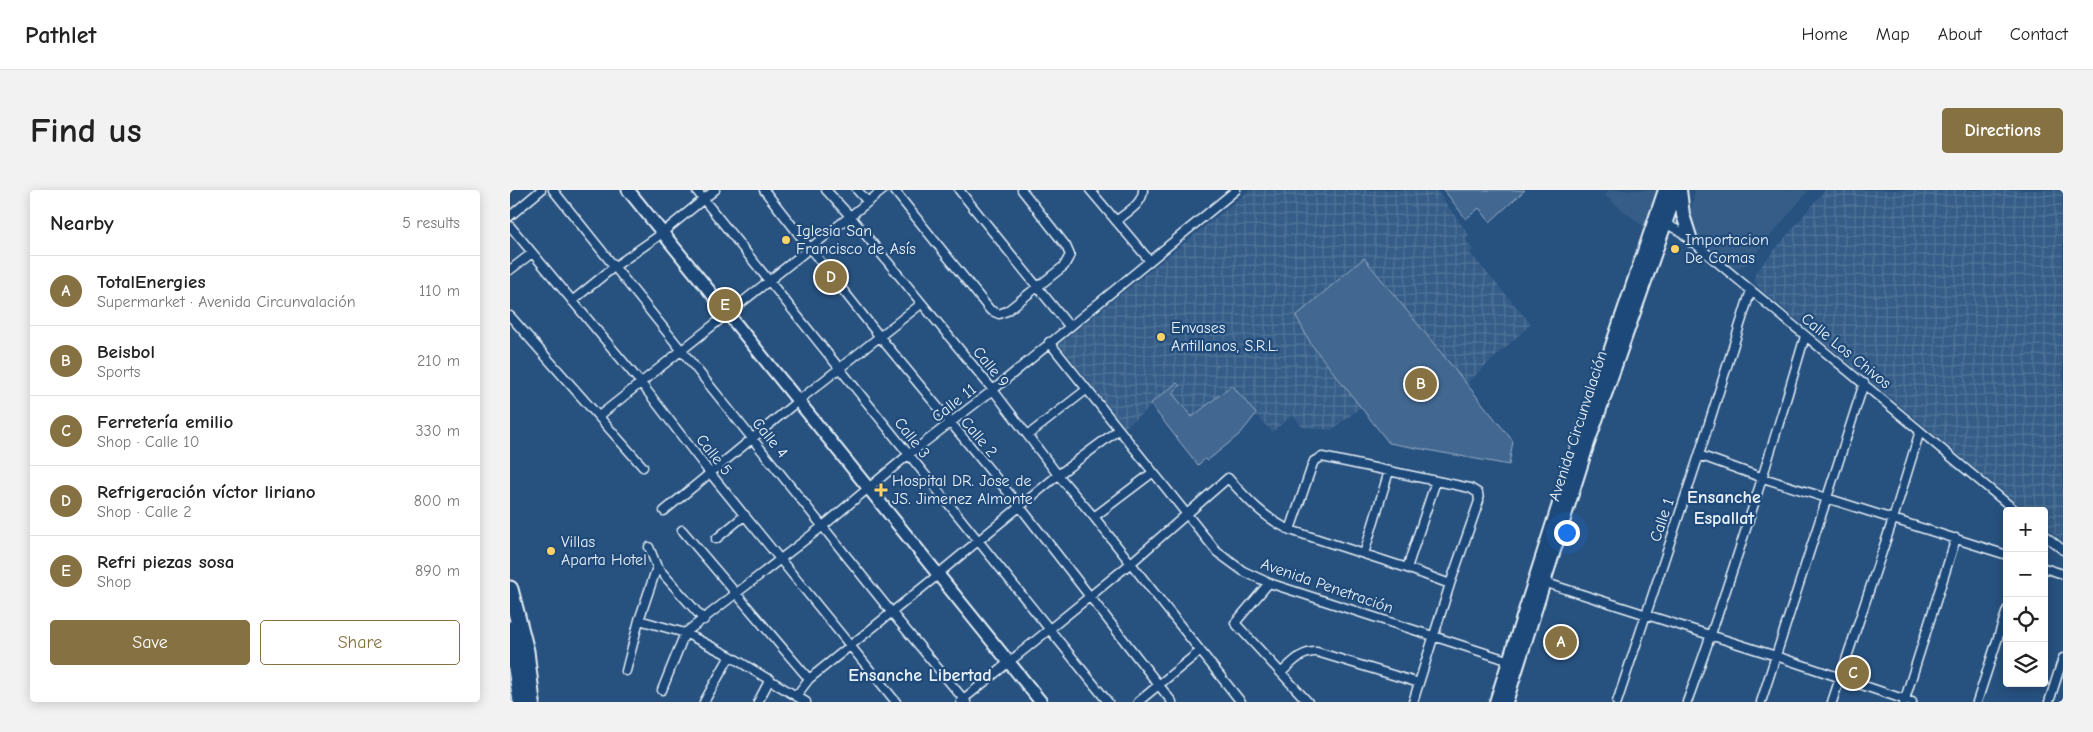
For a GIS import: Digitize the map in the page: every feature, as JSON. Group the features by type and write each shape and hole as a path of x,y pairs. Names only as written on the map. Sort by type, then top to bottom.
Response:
{"highway":[{"path":"510,589 526,651 532,702"},
{"path":"510,629 521,702"}],"main road":[{"path":"620,190 660,235 1007,665 1041,702"},
{"path":"628,190 660,235"},
{"name":"Avenida Circunvalación","path":"1496,702 1514,662 1540,581 1580,439 1660,220 1665,190"},
{"path":"1679,190 1683,215 1691,240"},
{"name":"Avenida Circunvalación","path":"1660,220 1679,190"},
{"name":"Avenida Circunvalación","path":"1506,702 1514,662"},
{"path":"1007,665 1032,702"}],"street":[{"path":"510,216 541,190"},
{"name":"Calle 4","path":"553,190 963,701"},
{"name":"Calle 3","path":"696,190 1108,702"},
{"path":"572,301 614,267 660,235 715,190"},
{"name":"Calle 2","path":"764,190 880,337 1021,508 1172,702"},
{"name":"Calle 9","path":"826,190 850,216 993,390 1058,475 1094,517 1241,702"},
{"path":"857,190 868,202"},
{"path":"598,416 883,190"},
{"path":"894,190 986,306 996,314 1007,311 1064,266 1070,255 1066,246 1022,190"},
{"path":"959,190 1069,326"},
{"path":"1090,190 1150,261"},
{"path":"1116,221 1139,202 1143,196 1143,190"},
{"name":"Calle 11","path":"686,633 823,526 908,455 993,390 1236,190"},
{"name":"Calle Los Chivos","path":"1660,220 1682,232 2011,507"},
{"name":"Calle 5","path":"510,226 641,383 710,473 896,702"},
{"path":"510,270 532,253"},
{"name":"Calle 1","path":"1617,702 1644,615 1699,455 1750,290"},
{"path":"664,511 921,304"},
{"path":"510,316 644,467"},
{"path":"1687,702 1711,636 1763,478 1805,336"},
{"name":"Avenida Penetración","path":"1049,342 1217,552 1242,570 1269,583 1514,662"},
{"path":"1761,702 1864,383"},
{"path":"1028,435 1086,390"},
{"path":"796,696 809,679 1021,508 1058,475 1118,430"},
{"path":"1832,702 1920,431"},
{"path":"1699,455 1763,478 2003,554"},
{"path":"1290,530 1312,466 1322,457 1470,488 1478,493 1479,501 1412,702"},
{"path":"1364,554 1389,471"},
{"path":"1094,517 1152,473"},
{"path":"963,701 1187,516 1228,478 1260,513 1274,523 1450,584"},
{"path":"1408,568 1436,481"},
{"path":"716,539 745,515"},
{"path":"682,530 809,679"},
{"path":"2048,537 2063,550"},
{"path":"1540,581 1776,656 1907,701 1956,538"},
{"path":"649,547 657,567 704,620"},
{"path":"626,672 639,620 657,567"},
{"path":"2048,569 2063,574"},
{"path":"1269,583 1235,623 1308,702"},
{"path":"639,620 686,633 730,656 806,702"},
{"path":"1977,702 2003,622"},
{"path":"662,690 686,633"},
{"path":"1281,673 1300,656 1311,651 1419,683"},
{"path":"1138,702 1200,652"},
{"path":"704,702 730,656"},
{"path":"2049,702 2063,658"},
{"path":"758,702 770,679"}],"shaded area":[{"path":"1250,190 1436,190 1469,235 1466,240 1473,250 1470,253 1531,324 1466,384 1364,258 1311,344 1361,407 1332,430 1302,427 1293,415 1272,432 1256,415 1229,444 1207,461 1205,459 1198,465 1152,406 1125,427 1059,344"},
{"path":"1444,190 1525,190 1490,222 1479,208 1466,219"},
{"path":"1608,190 1658,190 1646,229 1605,196"},
{"path":"1695,190 1809,190 1746,265 1736,268 1731,266 1697,236 1690,215"},
{"path":"1825,190 2063,190 2063,541 2048,529 2048,507 2021,507 1759,288 1755,280 1756,272"},
{"path":"1364,258 1513,441 1509,465 1389,443 1311,344 1296,316"},
{"path":"1177,383 1180,386 1172,393 1192,417 1232,385 1256,414 1241,433 1207,461 1205,459 1198,465 1150,404"}],"place":[{"name":"Iglesia San Francisco de Asís","path":"786,240"},
{"name":"Importacion De Comas","path":"1675,249"},
{"name":"Refrigeración víctor liriano","path":"831,277"},
{"name":"Refri piezas sosa","path":"725,305"},
{"name":"Envases Antillanos, S.R.L.","path":"1161,337"},
{"name":"Beisbol","path":"1421,384"},
{"name":"Hospital DR. Jose de JS. Jimenez Almonte","path":"881,490"},
{"name":"Villas Aparta Hotel","path":"551,551"},
{"name":"TotalEnergies","path":"1561,642"},
{"name":"Ferretería emilio","path":"1853,673"}],"district":[{"name":"Ensanche Espallat","path":"1724,507"},
{"name":"Ensanche Libertad","path":"920,675"}]}
